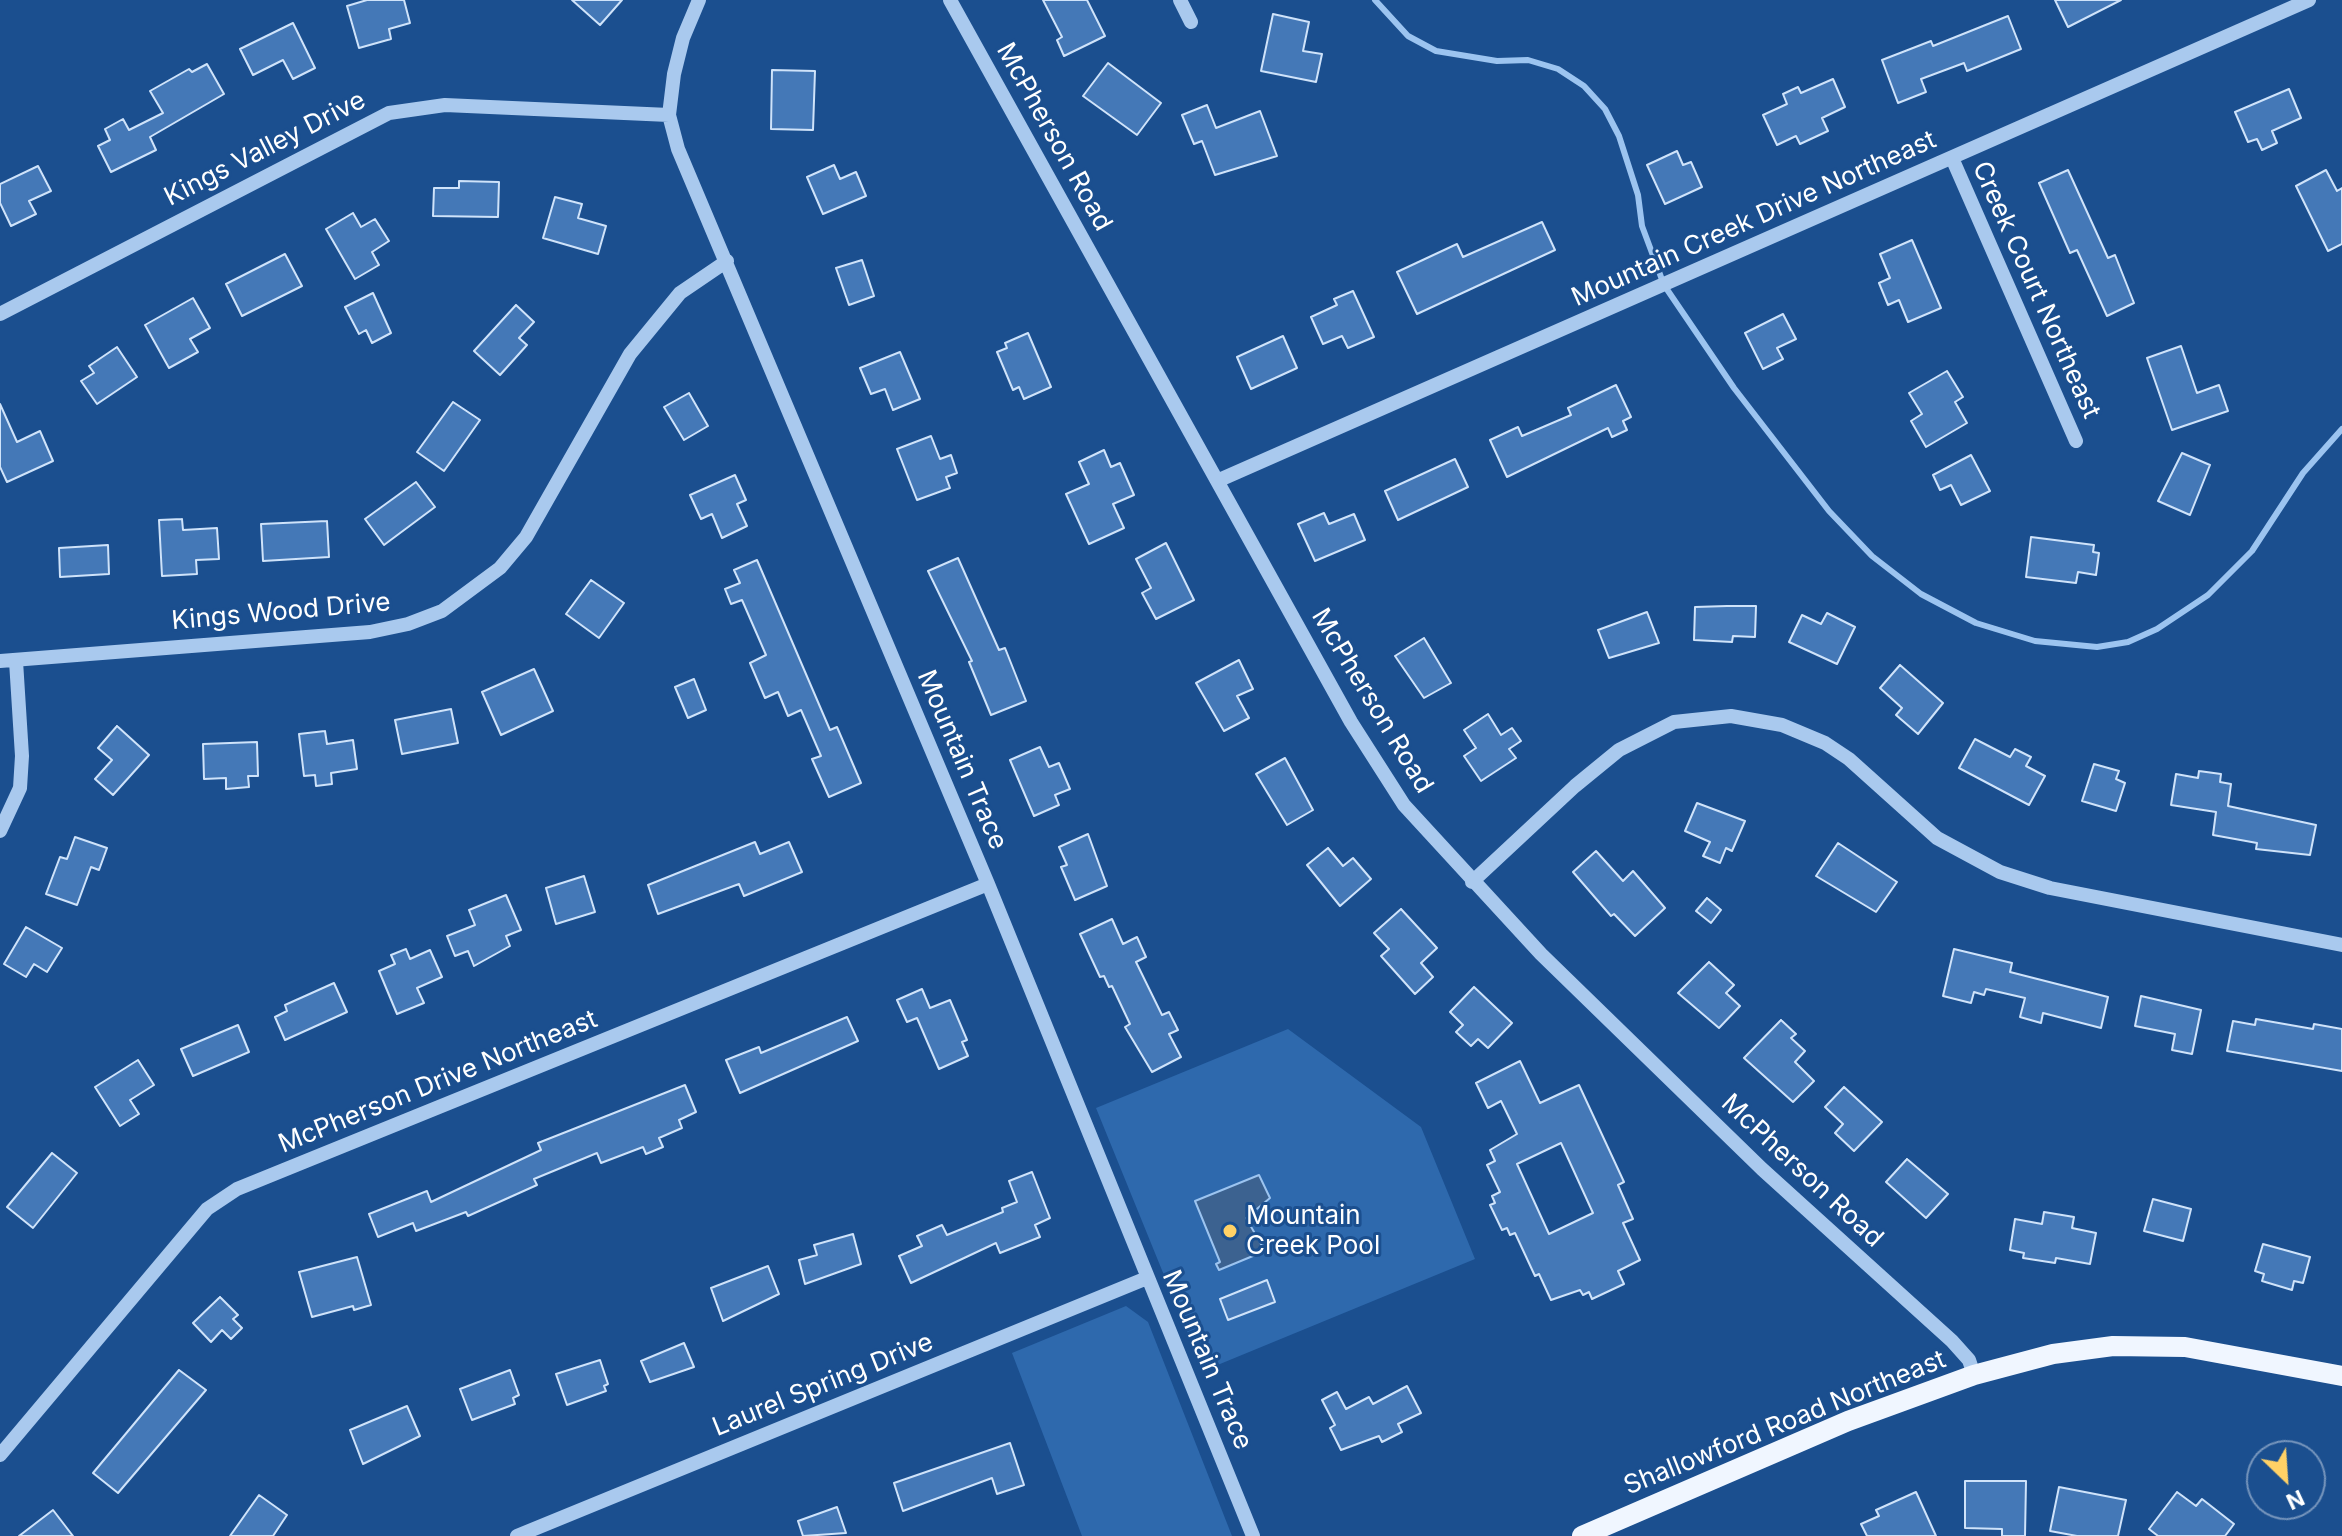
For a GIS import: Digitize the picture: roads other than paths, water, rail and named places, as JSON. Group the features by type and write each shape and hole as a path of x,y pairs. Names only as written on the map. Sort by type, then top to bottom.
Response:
{"main road":[{"name":"Shallowford Road Northeast","path":"1582,1536 1835,1426 1974,1375 2053,1354 2133,1345 2185,1347 2342,1376"}],"street":[{"name":"Mountain Trace","path":"699,0 680,50 669,115 678,149 988,884 1253,1536"},
{"name":"McPherson Road","path":"950,0 1217,481 1378,766 1404,805 1472,882 1667,1079 1952,1341 1969,1360 1974,1375"},
{"path":"1180,0 1191,22"},
{"name":"Mountain Creek Drive Northeast","path":"1217,481 2309,0"},
{"name":"Kings Valley Drive","path":"0,314 389,113 445,105 669,115"},
{"name":"Creek Court Northeast","path":"1952,158 2076,441"},
{"name":"Kings Wood Drive","path":"0,661 370,632 408,624 442,611 500,568 526,537 630,354 680,293 727,261"},
{"path":"0,831 20,788 22,756 16,661"},
{"path":"1472,882 1575,786 1619,750 1674,722 1731,716 1782,725 1825,743 1849,759 1937,838 1971,860 2000,872 2050,888 2342,945"},
{"name":"McPherson Drive Northeast","path":"0,1455 207,1209 237,1189 988,884"},
{"name":"Laurel Spring Drive","path":"517,1536 1147,1278"}],"waterway":[{"path":"1375,0 1408,36 1436,51 1497,61 1528,60 1558,69 1584,86 1605,109 1619,136 1638,195 1642,226 1664,285 1734,388 1829,511 1872,556 1921,594 1976,623 2035,641 2097,647 2128,642 2157,629 2208,595 2252,551 2303,473 2342,429"}],"place":[{"name":"Mountain Creek Pool","path":"1230,1231"}]}
